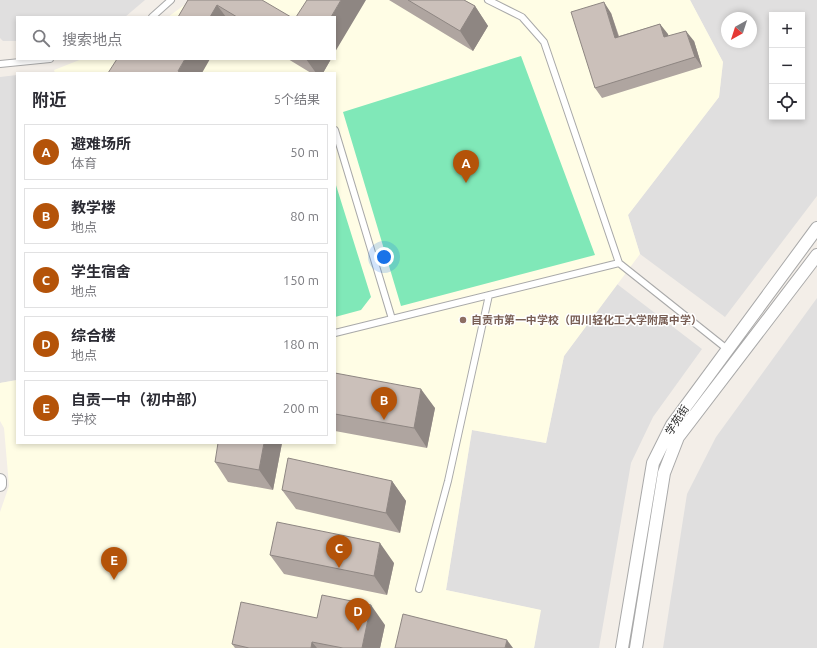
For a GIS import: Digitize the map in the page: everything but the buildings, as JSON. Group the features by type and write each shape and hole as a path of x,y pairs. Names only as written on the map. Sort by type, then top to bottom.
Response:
{"street":[{"name":"学苑街","path":"622,648 653,463 672,425 817,228"},
{"name":"学苑街","path":"636,648 664,473 678,437 817,255"}],"lane":[{"path":"153,16 171,0"},
{"path":"488,0 522,17 544,42 618,263 727,349"},
{"path":"0,64 40,60"},
{"path":"336,133 392,319"},
{"path":"336,333 618,263"},
{"path":"418,589 448,481 489,295"}],"shaded area":[{"path":"0,0 145,0 126,16 16,16 16,41 3,41 0,38"},
{"name":"自贡市第一中学校（四川轻化工大学附属中学）","path":"191,0 690,0 723,62 719,97 628,215 640,254 564,356 546,443 472,430 446,590 541,610 534,648 0,648 0,512 9,486 4,428 0,421 0,383 16,380 16,444 336,444 336,72 55,72 54,70 79,60 336,60 336,16 169,16"},
{"path":"690,0 817,0 817,196 725,317 640,254 628,215 719,97 723,62"},
{"path":"16,75 16,380 0,383 0,77"},
{"path":"617,284 702,349 653,417 631,463 599,648 534,648 540,610 446,590 472,430 546,443 564,356"},
{"path":"817,298 817,648 663,648 687,494 716,437"}],"green space":[{"path":"521,56 595,255 401,306 343,112"},
{"path":"336,185 371,297 361,310 336,317"}],"place":[{"name":"避难场所","path":"466,183"},
{"name":"自贡市第一中学校（四川轻化工大学附属中学）","path":"463,320"},
{"name":"教学楼","path":"384,420"},
{"name":"学生宿舍","path":"339,568"},
{"name":"自贡一中（初中部）","path":"114,580"},
{"name":"综合楼","path":"358,631"}]}
